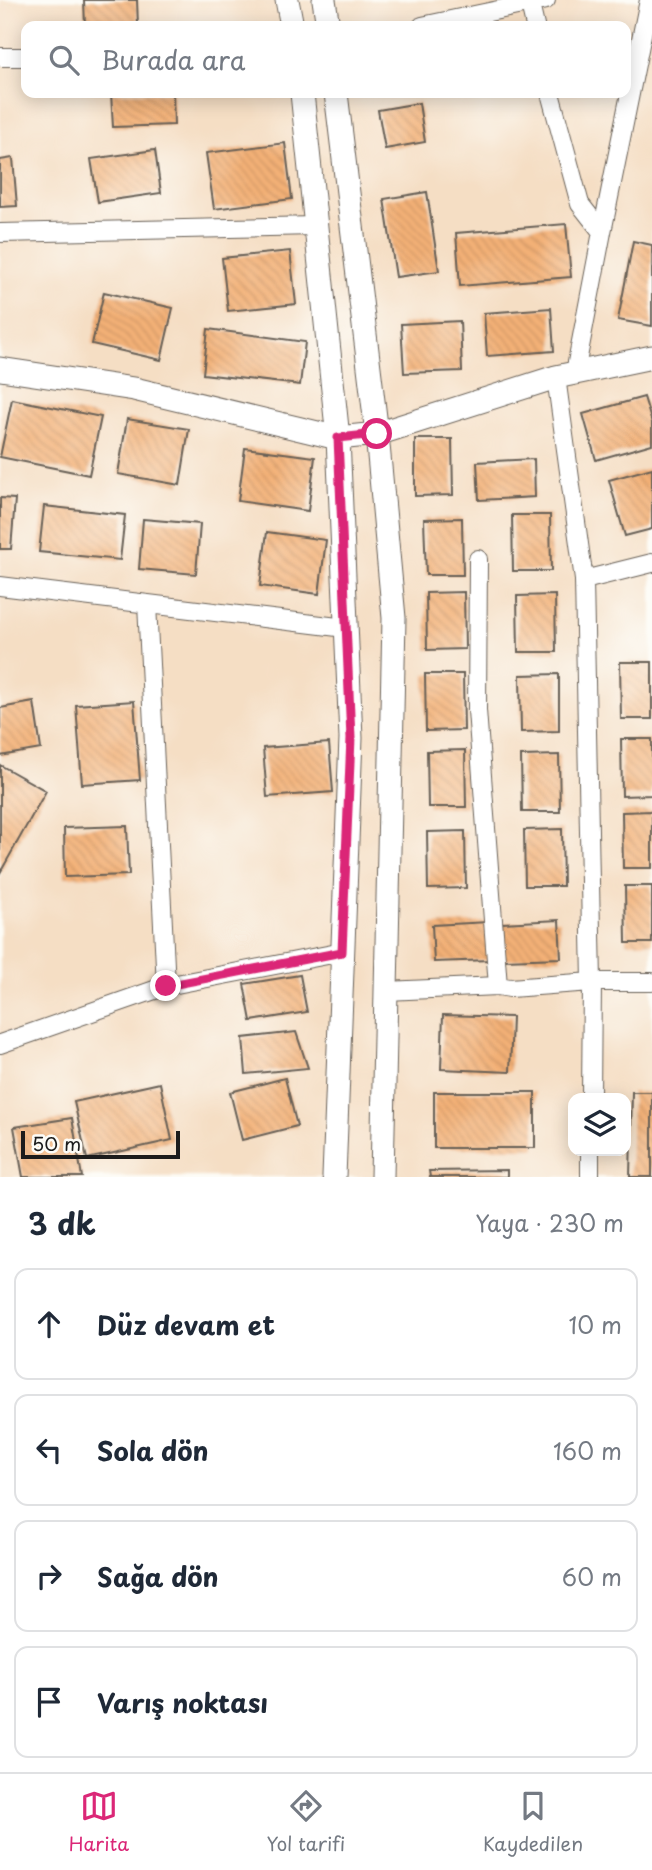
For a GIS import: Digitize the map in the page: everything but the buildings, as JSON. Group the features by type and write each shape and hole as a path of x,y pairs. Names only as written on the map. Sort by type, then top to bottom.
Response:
{"street":[{"path":"287,0 291,21"},
{"path":"324,0 327,21"},
{"path":"631,89 649,0"},
{"path":"445,21 535,1 535,21"},
{"path":"0,57 21,57"},
{"path":"303,98 338,438 351,738 334,1177"},
{"path":"337,98 377,434 394,618 382,1177"},
{"path":"551,98 580,204 602,232"},
{"path":"591,1093 592,982 584,580 566,375 602,232 629,98"},
{"path":"0,233 316,226"},
{"path":"0,369 134,389 338,438 377,434 566,375 652,356"},
{"path":"478,559 477,710 498,986"},
{"path":"584,580 652,564"},
{"path":"0,586 346,628"},
{"path":"147,604 166,986"},
{"path":"0,1044 166,986 342,952"},
{"path":"386,991 652,982"},
{"path":"590,1156 590,1177"}],"route":[{"path":"166,986 342,952 351,738 338,438 377,434"}]}
